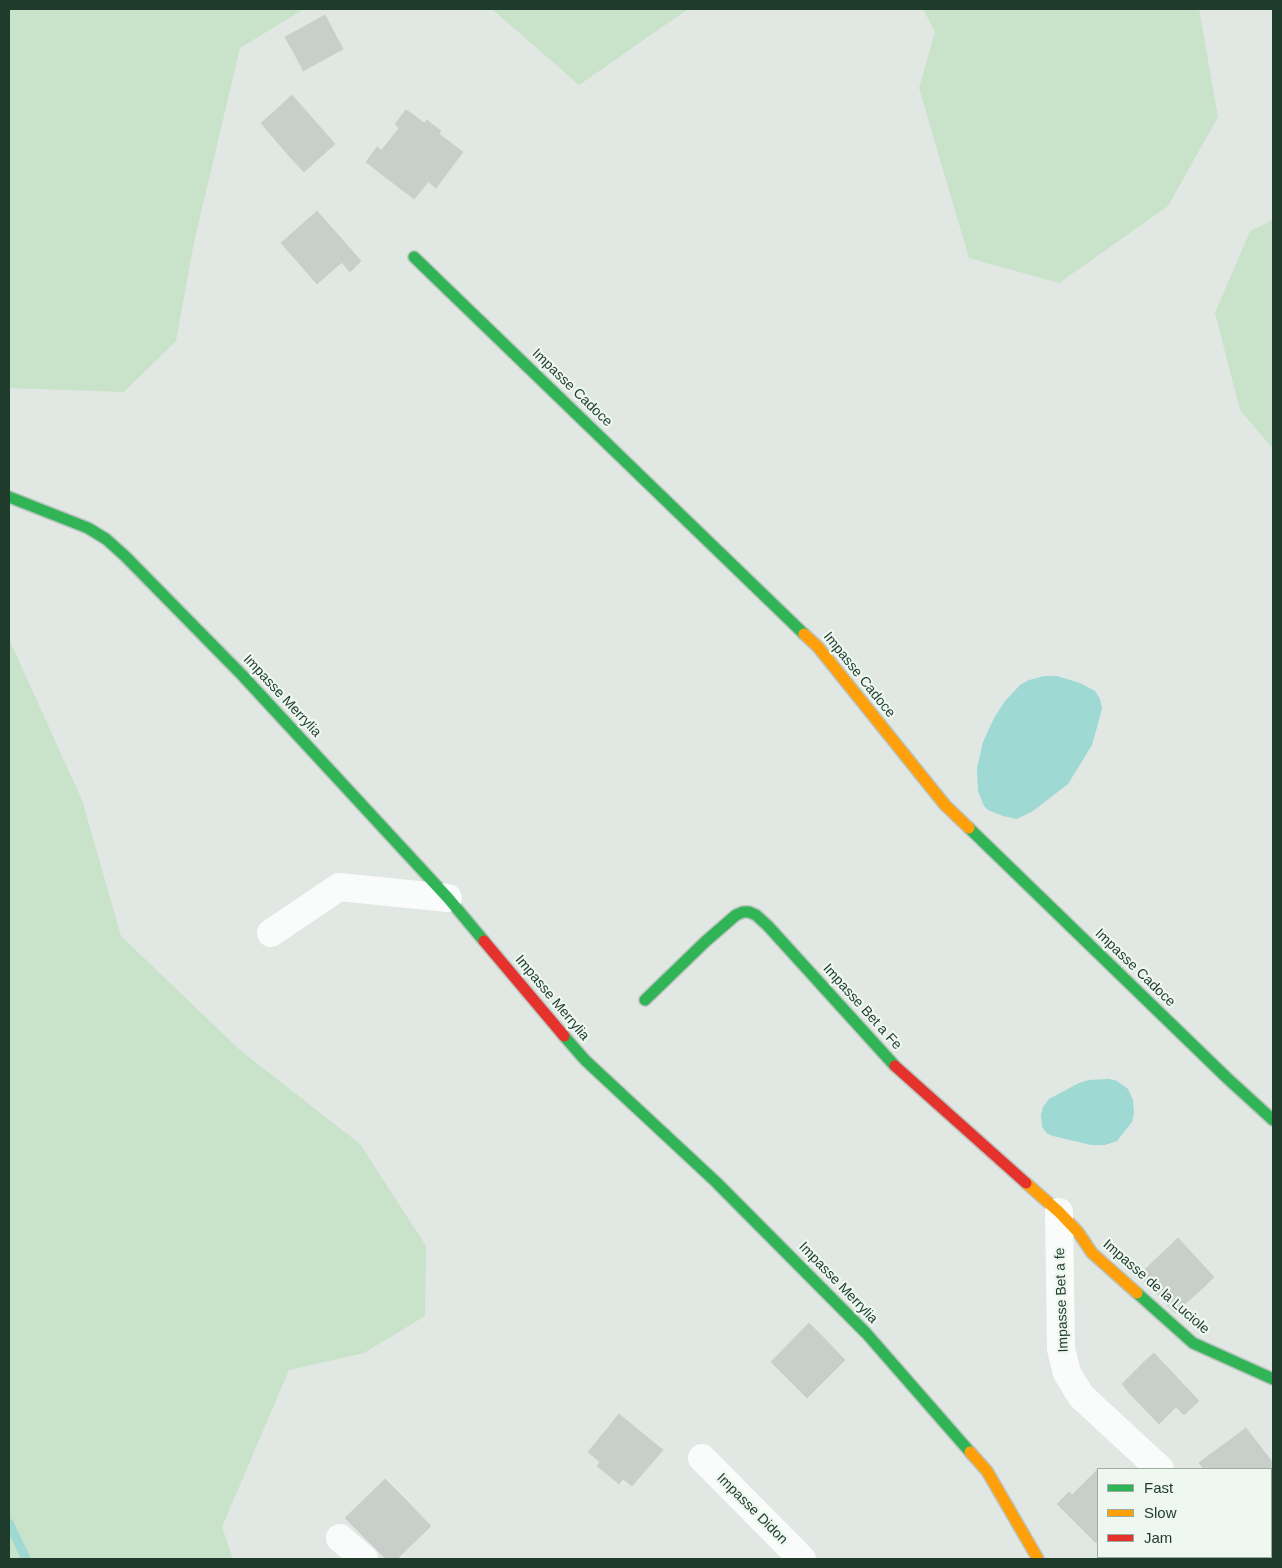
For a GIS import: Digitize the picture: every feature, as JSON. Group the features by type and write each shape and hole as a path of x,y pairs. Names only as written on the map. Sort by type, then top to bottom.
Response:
{"street":[{"name":"Impasse Cadoce","path":"414,257 818,646 945,805 1227,1078 1273,1120"},
{"name":"Impasse Merrylia","path":"9,498 88,528 106,539 242,674 448,898 584,1060 716,1182 866,1333 987,1470 1038,1559"},
{"path":"271,933 339,887 448,898"},
{"name":"Impasse Bet a Fe","path":"645,1000 736,915 743,912 756,915 892,1063 1059,1212"},
{"name":"Impasse de la Luciole","path":"1059,1212 1078,1232 1092,1253 1193,1343 1273,1379"},
{"name":"Impasse Bet a fe","path":"1059,1212 1061,1349 1067,1372 1081,1396 1159,1468"},
{"name":"Impasse Didon","path":"702,1458 802,1559"},
{"path":"340,1538 364,1559"}],"green space":[{"path":"9,9 304,9 240,48 194,242 176,341 124,392 9,388"},
{"path":"492,9 688,9 579,85"},
{"path":"923,9 1199,9 1218,117 1168,206 1059,283 969,258 919,88 935,32"},
{"path":"1273,220 1273,449 1240,410 1215,313 1250,231"},
{"path":"9,639 82,800 121,936 241,1051 360,1144 426,1246 425,1316 364,1353 289,1370 222,1527 233,1559 9,1559"}],"water":[{"path":"1045,676 1057,676 1080,683 1095,691 1100,699 1102,709 1092,745 1068,784 1033,811 1017,819 1003,816 988,810 984,806 978,791 977,768 983,742 994,718 1005,701 1020,685 1029,680"},
{"path":"1109,1079 1117,1081 1128,1089 1133,1100 1134,1113 1132,1122 1117,1141 1105,1145 1091,1145 1053,1136 1045,1131 1042,1127 1041,1115 1043,1107 1049,1099 1079,1083 1089,1080"}],"building":[{"path":"325,15 335,34 319,42 325,53 301,66 285,37"},
{"path":"335,34 343,49 303,71 301,66 325,53 319,42"},
{"path":"292,95 328,136 310,151 317,160 304,172 289,156 294,151 266,119"},
{"path":"406,110 411,113 399,128 395,124"},
{"path":"411,113 424,123 427,120 441,131 428,149 441,158 425,179 428,182 420,192 386,166 380,173 370,165"},
{"path":"266,119 294,151 289,156 261,123"},
{"path":"439,134 463,152 436,188 425,179 441,158 428,149"},
{"path":"328,136 335,144 317,160 310,151"},
{"path":"377,147 382,151 370,165 366,162"},
{"path":"386,166 420,192 414,199 380,173"},
{"path":"317,211 361,261 350,272 339,259 335,263 330,257 317,268 289,236"},
{"path":"289,236 317,268 330,257 335,263 339,259 342,262 317,284 281,243"},
{"path":"1178,1238 1214,1277 1205,1286 1198,1279 1176,1299 1159,1281 1151,1288 1139,1275"},
{"path":"1198,1279 1205,1286 1175,1313 1151,1288 1159,1281 1176,1299"},
{"path":"809,1323 821,1335 811,1346 822,1358 806,1375 818,1387 807,1398 771,1362"},
{"path":"821,1335 845,1360 818,1387 806,1375 822,1358 811,1346"},
{"path":"1154,1353 1169,1369 1159,1377 1144,1362"},
{"path":"1144,1362 1159,1377 1169,1369 1199,1401 1184,1415 1169,1400 1158,1411 1136,1389 1130,1394 1122,1384"},
{"path":"1136,1389 1158,1411 1169,1400 1176,1407 1159,1424 1130,1394"},
{"path":"619,1414 663,1450 644,1472 636,1465 647,1453 611,1424"},
{"path":"611,1424 647,1453 636,1465 644,1472 632,1486 623,1479 619,1484 597,1466 600,1462 588,1452"},
{"path":"1246,1428 1273,1463 1273,1469 1203,1468 1199,1463 1212,1453 1219,1463 1237,1450 1230,1440"},
{"path":"1230,1440 1237,1450 1219,1463 1212,1453"},
{"path":"1097,1470 1097,1486 1080,1503 1072,1495"},
{"path":"385,1479 403,1497 389,1511 406,1528 389,1545 400,1556 397,1559 386,1559 345,1518"},
{"path":"1097,1486 1096,1543 1057,1504 1069,1492 1080,1503"},
{"path":"403,1497 431,1526 400,1556 389,1545 406,1528 389,1511"}],"waterway":[{"path":"9,1523 26,1559"}],"traffic: fast":[{"path":"414,257 804,634"},
{"path":"9,497 88,528 106,539 125,556 242,675 448,898 484,941"},
{"path":"969,828 1227,1078 1273,1120"},
{"path":"645,1000 736,915 749,912 756,915 768,926 895,1066"},
{"path":"564,1036 585,1060 716,1182 866,1333 970,1452"},
{"path":"1137,1293 1193,1343 1273,1379"}],"traffic: slow":[{"path":"804,634 818,647 945,805 969,828"},
{"path":"1026,1183 1059,1212 1078,1232 1092,1253 1137,1293"},
{"path":"970,1452 987,1471 1038,1559"}],"traffic: jam":[{"path":"484,941 564,1036"},
{"path":"895,1066 1026,1183"}]}
